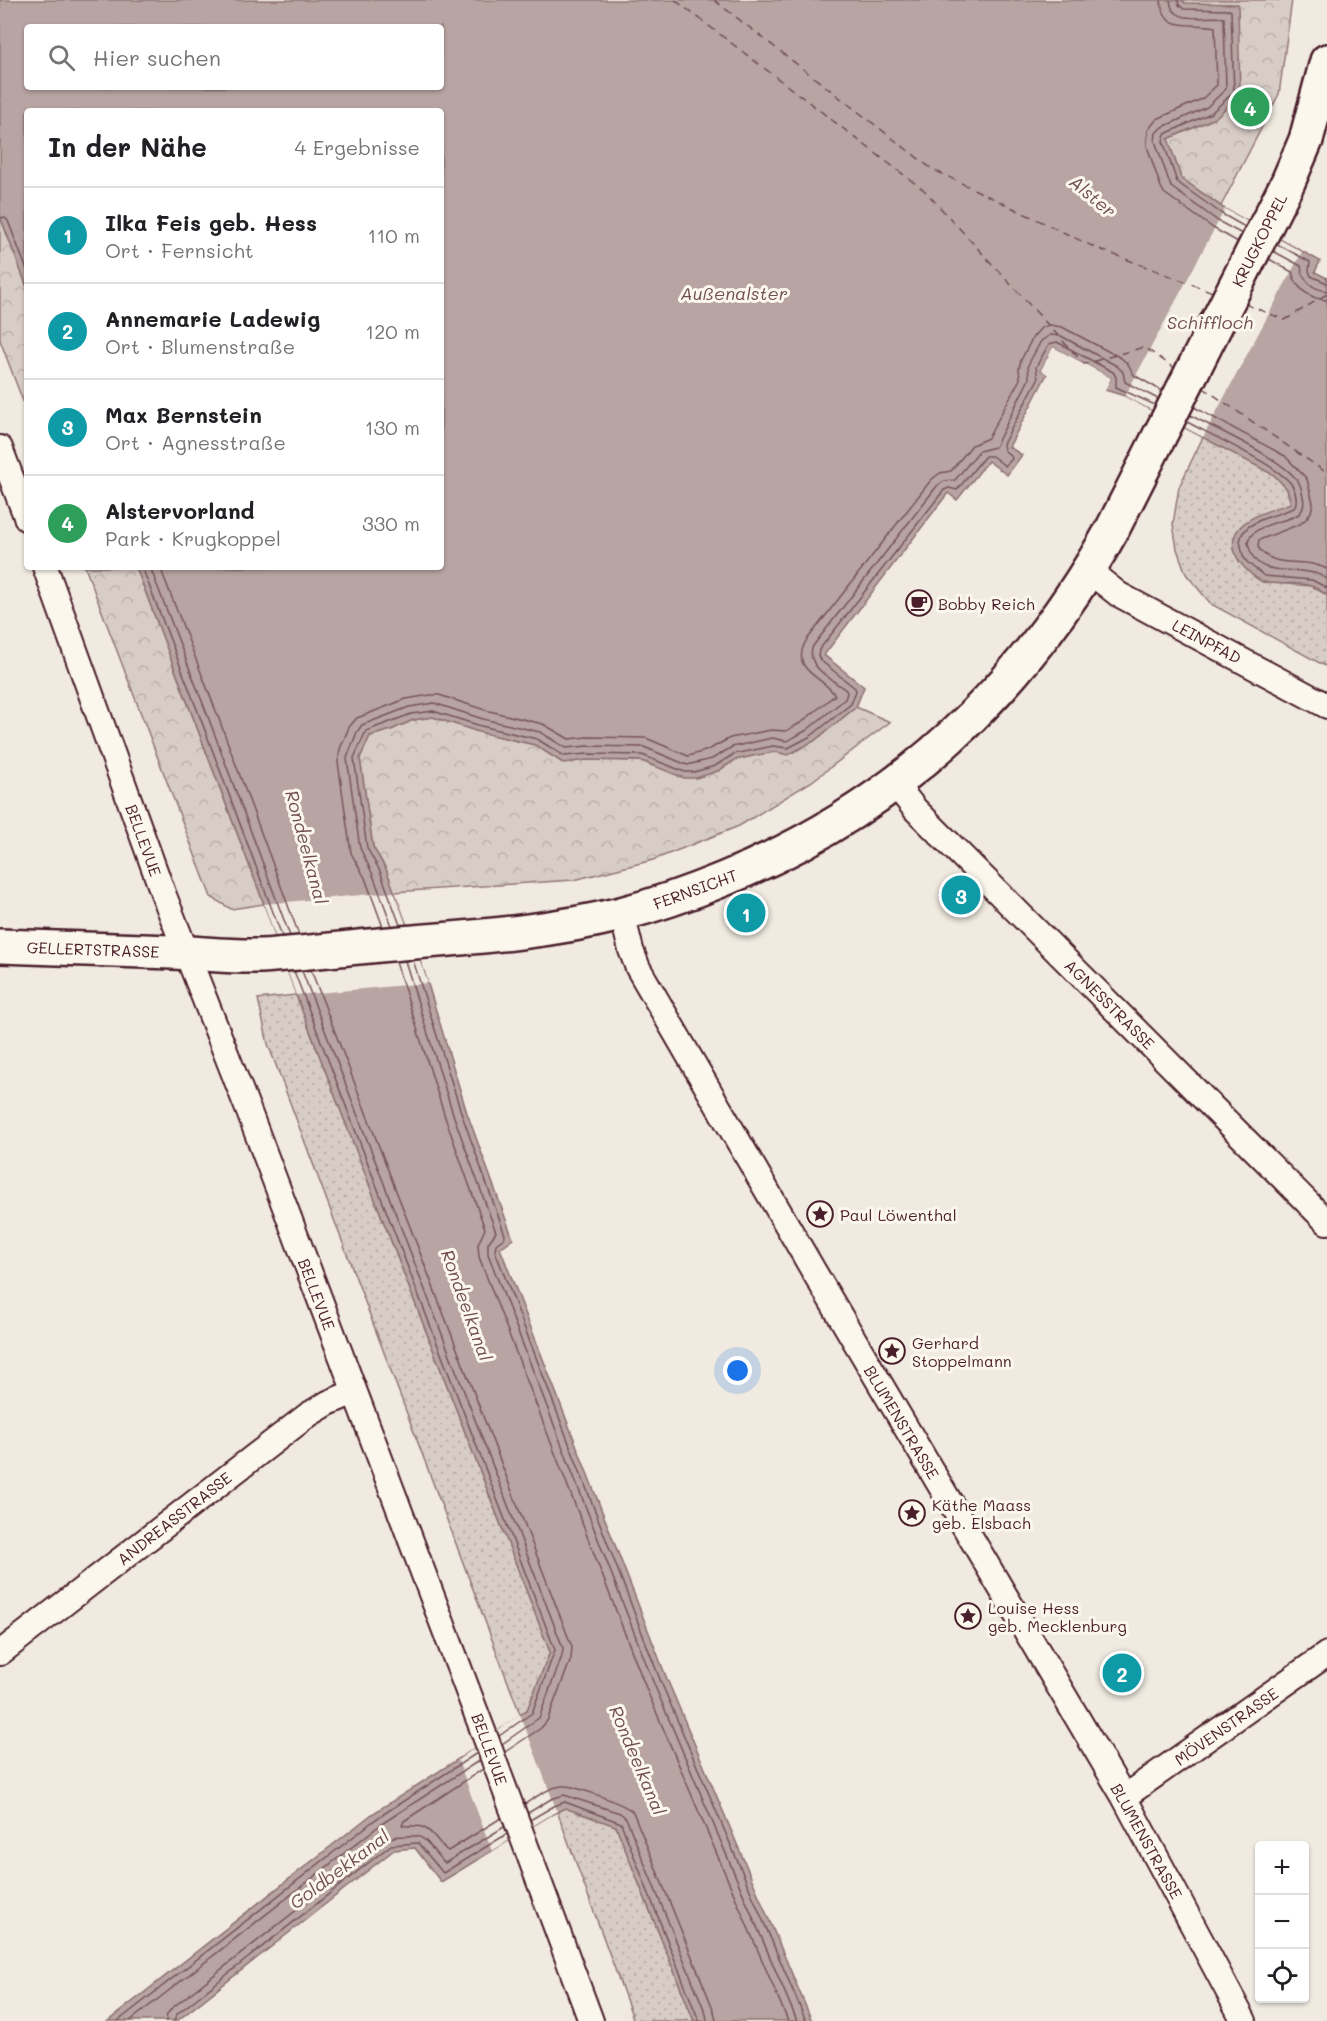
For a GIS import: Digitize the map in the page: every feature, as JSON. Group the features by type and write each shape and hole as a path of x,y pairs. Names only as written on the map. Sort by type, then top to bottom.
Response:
{"street":[{"name":"KRUGKOPPEL","path":"1089,571 1288,182 1306,140 1327,61"},
{"path":"0,448 24,511"},
{"name":"BELLEVUE","path":"46,570 186,953 249,1112 591,2021"},
{"name":"LEINPFAD","path":"1089,571 1118,594 1327,706"},
{"name":"FERNSICHT","path":"186,953 236,956 282,954 537,930 622,914 692,892 755,866 832,826 895,784 929,757 984,705 1033,647 1089,571"},
{"name":"AGNESSTRASSE","path":"895,784 915,809 1327,1222"},
{"name":"BLUMENSTRASSE","path":"622,914 638,969 1124,1797 1244,2021"},
{"name":"GELLERTSTRASSE","path":"0,946 186,953"},
{"name":"ANDREASSTRASSE","path":"0,1653 308,1415 354,1392"},
{"name":"MÖVENSTRASSE","path":"1124,1797 1327,1654"}],"green space":[{"path":"1182,0 1292,0 1279,94 1221,206 1181,178 1168,139 1215,118 1185,3"},
{"path":"0,216 24,279 24,404 0,340"},
{"path":"1203,437 1274,475 1287,489 1291,504 1258,515 1262,582 1311,586 1327,595 1327,667 1211,604 1186,574 1177,549 1173,524 1179,487"},
{"path":"86,570 137,570 264,904 231,909 211,897"},
{"path":"856,707 890,722 811,782 739,826 653,860 574,880 394,892 386,869 373,847 360,758 370,736 413,720 433,717 479,732 535,745 563,763 587,760 642,761 653,766 718,771 735,760 814,741"},
{"path":"296,995 550,1652 527,1710 520,1714 268,1044 258,999"},
{"path":"565,1808 616,1826 694,2021 634,2021 557,1811"}],"water":[{"name":"Außenalster","path":"0,0 1182,0 1185,3 1238,4 1240,95 1215,118 1168,139 1181,178 1225,209 1320,261 1315,272 1327,278 1327,595 1315,587 1261,581 1239,561 1234,548 1234,537 1239,528 1257,515 1291,503 1287,489 1274,475 1125,396 1105,390 1111,378 1053,347 1041,370 1047,374 1009,447 1022,455 1007,475 988,461 957,500 948,493 824,655 864,687 856,707 814,741 788,755 775,752 753,756 735,760 718,771 696,778 684,778 642,761 587,760 563,763 535,745 479,732 433,717 413,720 370,736 360,758 373,847 386,869 425,974 467,1113 513,1239 500,1248 667,1679 812,2021 694,2021 616,1826 565,1808 441,1882 415,1848 394,1850 177,2021 108,2021 372,1814 463,1756 527,1710 550,1652 296,995 264,904 137,570 444,570 444,108 24,108 24,279 0,216"}],"pier":[{"path":"1225,209 1302,252 1203,437 1125,396"},
{"path":"1053,347 1111,378 1104,393 1102,389 1107,379 1054,351 1045,369 1050,372 1050,376 1041,370"},
{"path":"394,892 428,983 296,995 264,904"},
{"path":"520,1714 557,1811 492,1851 458,1760"}],"ferry route":[{"path":"675,0 925,191 1084,364 1144,347 1176,369"},
{"path":"714,0 932,169 1094,247 1215,293"},
{"path":"1245,304 1285,320 1327,294"},
{"path":"1202,387 1327,473"}],"place":[{"name":"Alstervorland","path":"1250,107"},
{"name":"Bobby Reich","path":"919,603"},
{"name":"Max Bernstein","path":"961,895"},
{"name":"Ilka Feis geb. Hess","path":"746,913"},
{"name":"Paul Löwenthal","path":"820,1214"},
{"name":"Gerhard Stoppelmann","path":"892,1351"},
{"name":"Käthe Maass geb. Elsbach","path":"912,1513"},
{"name":"Louise Hess geb. Mecklenburg","path":"968,1616"},
{"name":"Annemarie Ladewig","path":"1122,1673"}],"water label":[{"name":"Alster","path":"1093,196"},
{"name":"Schiffloch","path":"1210,322"},
{"name":"Rondeelkanal","path":"307,847"},
{"name":"Rondeelkanal","path":"467,1305"},
{"name":"Rondeelkanal","path":"638,1760"},
{"name":"Goldbekkanal","path":"339,1869"}]}
